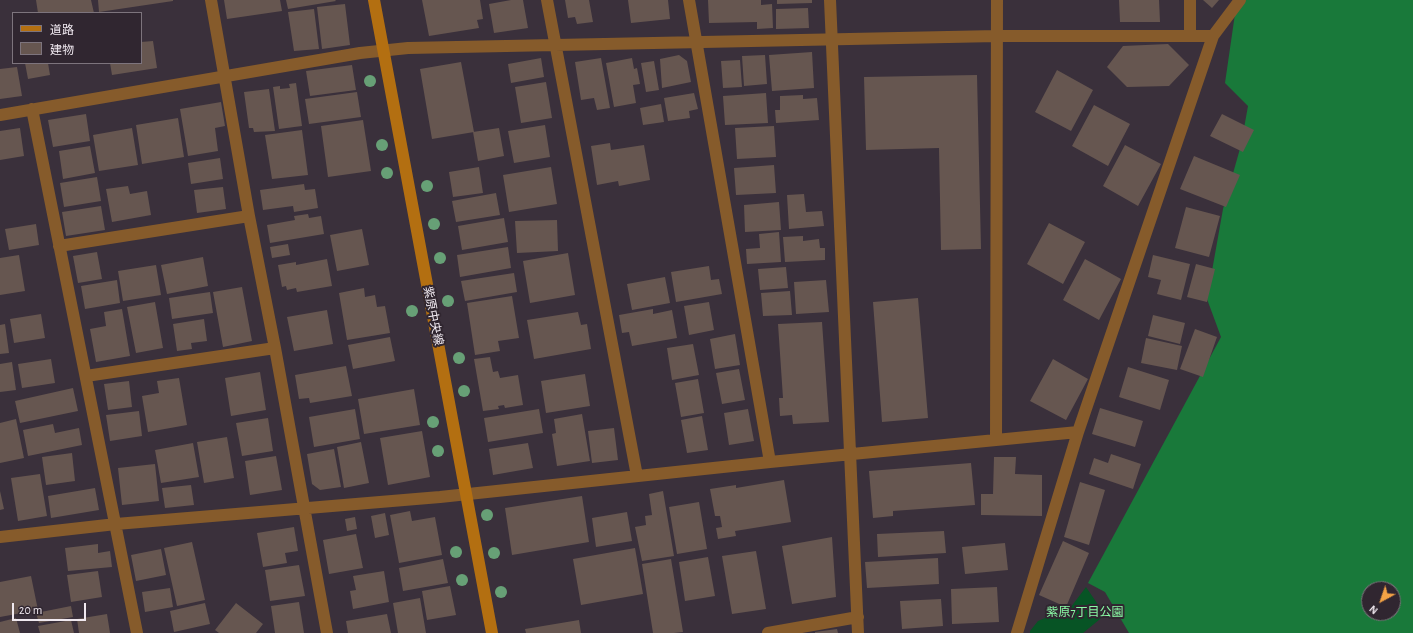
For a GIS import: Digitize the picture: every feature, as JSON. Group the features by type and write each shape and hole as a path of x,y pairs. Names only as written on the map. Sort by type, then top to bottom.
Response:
{"street":[{"path":"210,0 225,77 248,216 275,348 327,633"},
{"name":"紫原中央線","path":"374,0 492,633"},
{"path":"547,0 637,476"},
{"path":"689,0 770,462"},
{"path":"830,0 858,633"},
{"path":"996,440 997,0"},
{"path":"1190,0 1190,36"},
{"path":"1017,633 1078,432 1213,36 1240,0"},
{"path":"0,115 360,53 408,48 997,36 1213,36"},
{"path":"32,109 138,633"},
{"path":"59,246 248,216"},
{"path":"86,376 275,348"},
{"path":"0,537 116,524 304,507 440,497 466,493 770,462 1078,432"},
{"path":"768,633 858,617"}],"green space":[{"path":"1237,0 1413,0 1413,633 1129,633 1105,592 1088,583 1221,337 1207,299 1223,209 1241,145 1248,106 1225,83"},
{"name":"紫原7丁目公園","path":"1086,587 1105,615 1083,633 1030,633 1038,621 1071,607"}],"building":[{"path":"36,0 91,0 94,12 38,12"},
{"path":"98,0 173,0 173,1 99,12"},
{"path":"224,0 280,0 282,11 227,19"},
{"path":"286,0 335,0 336,1 288,9"},
{"path":"422,0 480,0 483,19 477,20 479,28 429,36"},
{"path":"511,0 523,0 528,28 494,33 489,4"},
{"path":"565,0 589,0 593,22 577,24 575,17 568,18"},
{"path":"628,0 668,0 670,19 631,23"},
{"path":"708,0 761,0 761,5 772,4 773,28 757,29 757,22 709,23"},
{"path":"777,0 812,0 812,3 777,4"},
{"path":"1119,0 1159,0 1160,22 1120,22"},
{"path":"1203,0 1219,0 1212,8"},
{"path":"345,4 350,45 322,49 317,7"},
{"path":"808,8 809,28 776,29 776,9"},
{"path":"314,9 319,49 294,51 288,12"},
{"path":"153,41 157,68 112,75 110,64 142,64 142,42"},
{"path":"1168,44 1189,65 1169,86 1127,87 1107,67 1123,46"},
{"path":"812,52 814,88 772,91 769,55"},
{"path":"679,55 687,61 691,82 662,88 660,59"},
{"path":"765,55 767,84 744,86 742,56"},
{"path":"541,58 544,77 511,83 508,64"},
{"path":"601,58 610,108 597,110 594,98 581,100 575,62"},
{"path":"632,58 634,69 637,68 640,84 633,85 636,103 614,107 606,63"},
{"path":"740,60 742,87 723,88 721,61"},
{"path":"654,61 659,90 646,92 641,63"},
{"path":"461,62 474,132 432,139 420,69"},
{"path":"25,64 48,64 50,75 28,79"},
{"path":"352,65 356,90 310,96 306,71"},
{"path":"17,67 22,96 0,99 0,69"},
{"path":"1057,70 1093,90 1071,131 1035,112"},
{"path":"977,75 981,249 941,250 939,148 866,150 864,77"},
{"path":"546,82 552,118 521,123 515,87"},
{"path":"296,83 302,126 279,129 273,87 280,86 280,89 290,88 289,84"},
{"path":"269,89 275,131 254,132 253,128 249,128 244,92"},
{"path":"357,92 361,117 309,124 305,99"},
{"path":"694,93 698,109 689,111 690,118 668,121 664,98"},
{"path":"766,93 768,123 725,125 723,96"},
{"path":"803,95 803,99 817,98 819,120 776,123 775,110 780,110 780,96"},
{"path":"221,102 225,126 215,128 218,151 188,156 180,109"},
{"path":"661,104 664,122 643,125 640,108"},
{"path":"1094,105 1130,124 1108,166 1072,146"},
{"path":"86,114 90,141 53,147 48,120"},
{"path":"1222,114 1254,130 1243,152 1210,136"},
{"path":"178,118 184,157 142,164 136,125"},
{"path":"363,120 371,171 328,177 321,126"},
{"path":"545,125 550,157 514,163 508,131"},
{"path":"774,126 776,157 737,159 735,128"},
{"path":"20,128 24,156 0,160 0,131"},
{"path":"132,128 138,165 99,171 93,135"},
{"path":"499,128 504,156 478,161 473,132"},
{"path":"302,130 308,175 272,179 265,135"},
{"path":"610,143 611,150 644,145 650,180 619,186 618,181 597,185 591,146"},
{"path":"1125,145 1161,164 1138,206 1103,186"},
{"path":"90,146 95,173 63,179 59,151"},
{"path":"1194,156 1240,175 1226,207 1180,189"},
{"path":"220,158 223,179 191,184 188,163"},
{"path":"774,165 776,193 736,195 734,168"},
{"path":"479,167 483,193 453,197 449,172"},
{"path":"551,167 557,204 509,212 503,175"},
{"path":"97,177 101,201 64,207 60,183"},
{"path":"304,184 305,190 315,189 318,208 294,212 293,206 263,210 260,190"},
{"path":"128,186 130,194 147,191 151,215 112,222 106,189"},
{"path":"223,187 226,209 197,213 194,190"},
{"path":"496,193 500,215 456,222 452,201"},
{"path":"804,194 806,212 822,211 824,226 789,229 787,195"},
{"path":"779,202 781,230 745,232 744,205"},
{"path":"101,206 105,230 66,236 62,212"},
{"path":"1186,207 1220,216 1209,257 1175,248"},
{"path":"308,214 309,218 321,216 324,234 270,243 267,225 295,220 294,216"},
{"path":"504,218 508,242 462,250 458,226"},
{"path":"557,220 558,251 517,253 515,221"},
{"path":"1049,223 1085,242 1063,284 1027,264"},
{"path":"36,224 39,245 9,250 5,229"},
{"path":"362,229 369,265 337,271 330,235"},
{"path":"779,232 781,262 747,264 746,249 760,248 759,234"},
{"path":"803,236 803,241 819,239 820,248 825,248 825,260 785,262 783,237"},
{"path":"288,244 290,255 272,258 270,247"},
{"path":"508,247 511,268 460,277 457,255"},
{"path":"97,252 102,279 78,283 73,256"},
{"path":"568,253 575,295 530,303 523,261"},
{"path":"19,255 25,291 0,295 0,258"},
{"path":"1153,255 1190,264 1181,300 1157,294 1161,280 1148,277"},
{"path":"203,257 208,286 167,294 161,265"},
{"path":"327,259 332,286 297,292 296,288 287,290 286,286 282,287 278,265 296,262 296,265"},
{"path":"1085,259 1121,279 1099,320 1063,300"},
{"path":"1196,264 1215,269 1207,302 1187,297"},
{"path":"156,265 161,295 123,301 118,271"},
{"path":"709,266 711,280 719,279 722,294 676,302 671,272"},
{"path":"786,267 788,288 760,290 758,269"},
{"path":"514,273 517,292 465,301 461,281"},
{"path":"665,277 670,303 632,310 627,284"},
{"path":"117,280 120,303 85,309 81,286"},
{"path":"826,280 829,312 796,314 794,282"},
{"path":"242,287 252,341 223,347 213,292"},
{"path":"364,288 365,297 375,295 377,307 385,306 390,333 347,340 339,293"},
{"path":"790,291 792,315 763,316 761,293"},
{"path":"210,292 213,313 172,319 169,298"},
{"path":"512,296 519,338 498,341 500,351 475,355 467,303"},
{"path":"918,298 928,418 882,422 873,302"},
{"path":"155,302 163,348 136,353 127,307"},
{"path":"709,302 714,330 689,335 684,306"},
{"path":"122,309 130,356 96,362 90,329 106,326 104,312"},
{"path":"653,309 653,314 672,310 677,338 632,346 629,332 622,333 619,315"},
{"path":"327,310 333,344 294,351 287,317"},
{"path":"578,312 581,325 587,324 591,349 534,359 527,320"},
{"path":"41,314 45,338 14,343 10,319"},
{"path":"1153,315 1185,323 1180,344 1148,336"},
{"path":"204,319 207,341 191,343 192,349 177,351 173,324"},
{"path":"822,322 829,422 793,424 792,415 780,416 779,398 783,398 778,324"},
{"path":"5,324 9,353 0,354 0,325"},
{"path":"1195,329 1217,337 1203,377 1180,369"},
{"path":"735,334 740,365 715,369 710,339"},
{"path":"390,337 395,361 353,369 348,345"},
{"path":"1146,338 1182,346 1177,370 1141,363"},
{"path":"693,344 699,375 672,380 667,348"},
{"path":"490,357 493,372 498,371 500,378 518,375 523,405 505,408 504,405 498,406 499,409 483,411 474,359"},
{"path":"51,359 55,383 22,388 18,364"},
{"path":"1053,359 1088,379 1066,420 1030,401"},
{"path":"12,362 16,390 0,392 0,364"},
{"path":"346,366 352,396 310,403 309,398 299,399 295,375"},
{"path":"1128,367 1169,380 1160,410 1119,397"},
{"path":"739,369 745,400 722,404 716,373"},
{"path":"260,372 266,410 231,416 225,378"},
{"path":"585,374 590,406 546,413 541,381"},
{"path":"179,378 187,425 148,432 142,396 159,393 157,381"},
{"path":"698,379 704,413 681,417 675,383"},
{"path":"129,381 132,407 108,410 104,384"},
{"path":"73,388 78,411 20,423 15,401"},
{"path":"414,389 420,425 364,434 358,399"},
{"path":"1100,408 1143,421 1135,447 1092,434"},
{"path":"355,409 360,439 314,447 309,417"},
{"path":"539,409 543,433 488,442 484,418"},
{"path":"748,409 754,441 729,445 724,413"},
{"path":"139,411 142,436 110,441 106,415"},
{"path":"582,414 590,461 557,466 552,434 556,433 554,419"},
{"path":"702,416 708,450 687,453 681,420"},
{"path":"268,418 273,451 242,456 236,423"},
{"path":"16,419 24,458 0,463 0,423"},
{"path":"53,424 55,433 79,428 82,445 28,456 23,430"},
{"path":"614,428 618,460 592,463 588,431"},
{"path":"422,431 430,477 388,485 380,438"},
{"path":"227,437 234,478 204,483 197,442"},
{"path":"361,442 369,483 344,488 337,447"},
{"path":"193,443 199,477 161,483 155,450"},
{"path":"528,443 533,468 493,475 489,449"},
{"path":"334,449 341,487 320,490 312,484 307,454"},
{"path":"72,453 75,481 46,485 42,457"},
{"path":"1111,454 1141,464 1133,489 1089,474 1094,458 1108,463"},
{"path":"276,456 282,490 250,495 245,461"},
{"path":"994,457 1016,457 1015,474 1042,475 1042,516 981,515 981,494 993,494"},
{"path":"971,463 975,505 893,511 893,516 873,518 869,471"},
{"path":"155,464 159,501 122,505 118,468"},
{"path":"40,474 47,516 18,521 11,478"},
{"path":"784,480 791,522 735,531 736,536 718,539 716,528 722,527 720,516 715,516 710,489 736,485 736,488"},
{"path":"1080,482 1105,490 1089,545 1064,537"},
{"path":"191,485 194,505 165,508 162,488"},
{"path":"95,488 99,510 51,518 48,496"},
{"path":"0,491 4,509 0,510"},
{"path":"663,491 674,556 642,561 635,527 646,525 645,516 652,515 649,494"},
{"path":"582,496 589,542 512,555 505,508"},
{"path":"699,502 707,549 677,554 669,507"},
{"path":"410,511 412,521 435,517 442,555 399,563 390,515"},
{"path":"627,512 632,541 596,547 592,518"},
{"path":"385,513 389,535 375,538 371,516"},
{"path":"355,517 357,529 347,531 345,519"},
{"path":"294,527 298,551 285,553 287,563 263,567 257,533"},
{"path":"944,531 946,553 878,557 877,534"},
{"path":"356,534 363,568 329,574 323,540"},
{"path":"832,537 836,597 792,604 782,546"},
{"path":"1063,541 1089,553 1066,607 1039,595"},
{"path":"192,542 205,600 177,606 164,548"},
{"path":"1005,543 1008,570 965,574 962,547"},
{"path":"98,544 98,553 110,551 112,567 68,571 65,548"},
{"path":"635,548 643,594 581,605 573,559"},
{"path":"161,549 166,575 136,581 131,555"},
{"path":"756,551 766,609 732,614 722,556"},
{"path":"708,557 715,596 685,601 679,562"},
{"path":"938,558 939,584 867,588 865,562"},
{"path":"443,559 448,583 403,591 399,568"},
{"path":"671,559 683,632 653,633 642,564"},
{"path":"299,565 305,596 270,601 265,570"},
{"path":"98,571 102,597 71,602 67,575"},
{"path":"384,571 389,602 353,609 350,591 356,590 353,576"},
{"path":"31,576 38,610 0,617 0,582"},
{"path":"450,586 456,615 427,620 422,591"},
{"path":"997,587 999,622 952,624 951,589"},
{"path":"170,588 173,607 145,612 142,592"},
{"path":"420,598 426,633 398,633 393,603"},
{"path":"941,599 943,626 902,629 900,601"},
{"path":"299,602 304,633 275,633 271,606"},
{"path":"205,603 210,624 174,632 170,611"},
{"path":"236,603 263,624 256,633 219,633 215,630"},
{"path":"71,606 73,617 39,623 36,613"},
{"path":"107,614 110,633 79,633 77,619"},
{"path":"387,614 391,633 348,633 346,621"},
{"path":"16,618 20,633 0,633 0,622"},
{"path":"71,620 74,633 40,633 38,626"},
{"path":"579,620 581,633 526,633 525,629"},
{"path":"837,629 838,633 815,633 815,632"}]}
